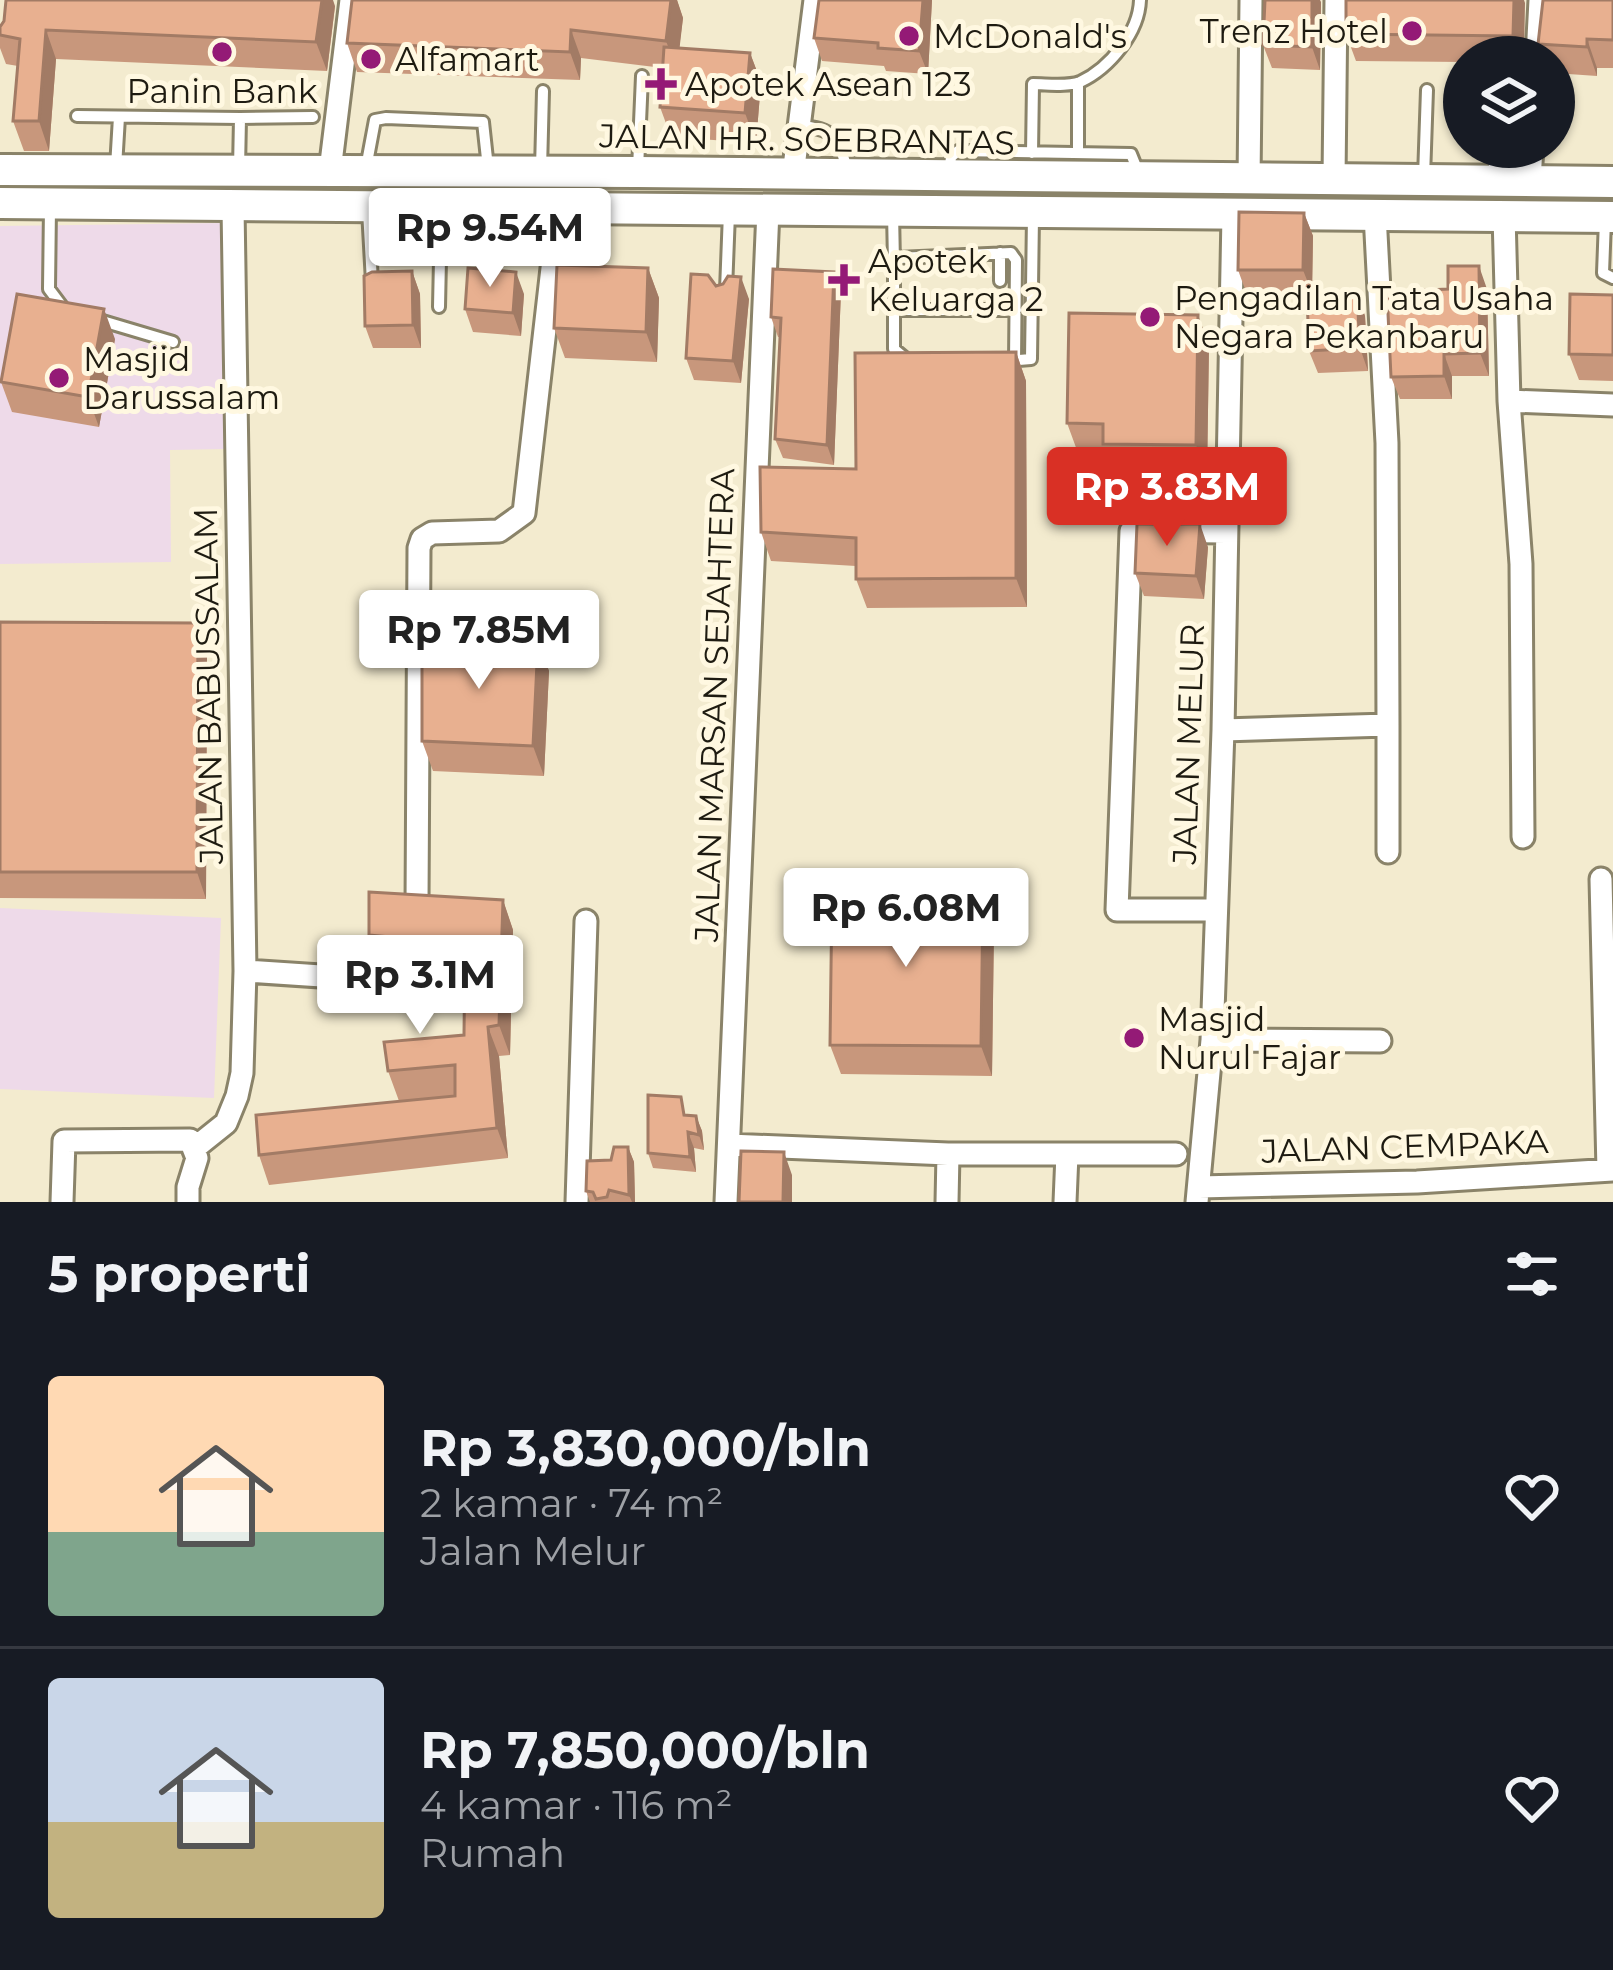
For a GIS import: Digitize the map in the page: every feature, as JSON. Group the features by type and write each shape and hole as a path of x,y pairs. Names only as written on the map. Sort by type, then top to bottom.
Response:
{"main road":[{"name":"JALAN HR. SOEBRANTAS","path":"0,170 1613,182"},
{"path":"330,171 331,207"},
{"path":"418,172 429,208"},
{"path":"0,203 1609,217"}],"street":[{"path":"330,171 351,0"},
{"path":"793,175 815,0"},
{"path":"1249,181 1251,0"},
{"path":"1334,179 1336,0"},
{"path":"1538,36 1540,0"},
{"path":"1530,180 1531,168"},
{"name":"JALAN BABUSSALAM","path":"196,1147 226,1123 242,1073 245,971 233,207"},
{"path":"417,904 427,661 416,562 422,538 431,533 499,531 524,513 559,207"},
{"name":"JALAN MARSAN SEJAHTERA","path":"726,1202 768,210"},
{"path":"1375,214 1387,443 1388,852"},
{"name":"JALAN MELUR","path":"1198,1194 1211,1040 1223,730 1233,215"},
{"path":"1504,215 1509,401 1521,564 1523,837"},
{"path":"1509,401 1613,406"},
{"path":"1216,910 1117,910 1118,835 1131,531 1226,532"},
{"path":"1223,730 1388,725"},
{"path":"1601,879 1611,1170"},
{"path":"577,1202 586,921"},
{"path":"245,971 441,984"},
{"path":"1211,1040 1380,1041"},
{"path":"62,1202 64,1141 180,1139 196,1147 188,1202"},
{"path":"729,1145 948,1154 1176,1154"},
{"path":"946,1202 948,1154"},
{"path":"1065,1202 1066,1154"},
{"name":"JALAN CEMPAKA","path":"1198,1194 1611,1170"}],"lane":[{"path":"1032,153 1033,84 1078,84 1131,35 1140,15 1140,0"},
{"path":"638,172 642,76"},
{"path":"1078,84 1078,153"},
{"path":"1424,180 1427,90"},
{"path":"541,173 543,91"},
{"path":"77,116 313,117"},
{"path":"116,170 119,117"},
{"path":"238,172 240,118"},
{"path":"366,172 375,120 430,119 483,122 488,172"},
{"path":"799,126 832,133 849,176"},
{"path":"949,177 951,157 958,152 1078,153 1131,154 1138,163 1138,180"},
{"path":"1494,168 1494,181"},
{"path":"50,204 49,289 53,299 65,310 172,342"},
{"path":"368,207 372,290"},
{"path":"429,208 440,307"},
{"path":"726,299 729,210"},
{"path":"893,212 894,349 910,360"},
{"path":"994,361 1031,358 1033,214"},
{"path":"1609,217 1603,273 1613,278"},
{"path":"1000,254 1000,281"},
{"path":"894,263 901,257 1015,256 1015,361"},
{"path":"894,310 1016,310"}],"shaded area":[{"path":"225,223 227,449 170,450 171,562 0,564 0,226"},
{"path":"0,908 221,918 214,1098 0,1089"}],"building":[{"path":"6,0 322,0 316,42 46,30 39,121 13,121 20,39 0,35"},
{"path":"352,0 671,0 666,41 571,30 570,52 347,43"},
{"path":"819,0 923,0 919,51 814,38"},
{"path":"1265,0 1312,0 1312,47 1263,45"},
{"path":"1346,0 1514,0 1513,36 1346,34"},
{"path":"1543,0 1613,0 1613,40 1587,39 1587,47 1575,46 1575,36 1539,36"},
{"path":"664,47 750,53 745,113 660,107"},
{"path":"1239,212 1304,213 1303,270 1238,270"},
{"path":"557,265 648,268 646,332 554,328"},
{"path":"1448,266 1479,266 1480,353 1444,354 1444,376 1391,377 1387,292 1448,289"},
{"path":"468,268 516,272 513,313 465,309"},
{"path":"773,269 834,272 827,445 775,439 781,318 771,317"},
{"path":"412,271 413,325 365,326 364,276"},
{"path":"691,274 708,275 716,286 728,276 741,277 733,361 686,358"},
{"path":"1357,293 1360,348 1309,351 1307,295"},
{"path":"17,294 104,309 88,397 1,382"},
{"path":"1570,294 1613,295 1613,355 1569,354"},
{"path":"1069,313 1198,315 1196,445 1103,444 1103,424 1067,423"},
{"path":"1016,352 1016,578 856,579 856,538 761,532 760,467 856,469 855,353"},
{"path":"1137,524 1200,524 1196,576 1135,573"},
{"path":"0,622 198,623 197,872 0,872"},
{"path":"422,641 538,642 533,746 422,741"},
{"path":"369,892 503,900 499,1025 488,1027 497,1128 259,1155 256,1115 455,1096 455,1065 388,1071 384,1042 464,1035 465,944 369,935"},
{"path":"832,893 983,895 981,1046 830,1045"},
{"path":"648,1095 681,1097 684,1115 696,1116 699,1135 688,1132 690,1157 648,1153"},
{"path":"614,1147 628,1147 629,1195 609,1190 607,1197 596,1199 586,1191 587,1161 611,1160"},
{"path":"741,1151 784,1152 783,1202 739,1202"}],"place":[{"name":"Trenz Hotel","path":"1412,31"},
{"name":"McDonald's","path":"909,36"},
{"name":"Panin Bank","path":"222,52"},
{"name":"Alfamart","path":"371,59"},
{"name":"Apotek Asean 123","path":"661,84"},
{"name":"Apotek Keluarga 2","path":"844,280"},
{"name":"Pengadilan Tata Usaha Negara Pekanbaru","path":"1150,317"},
{"name":"Masjid Darussalam","path":"59,378"},
{"name":"Masjid Nurul Fajar","path":"1134,1038"}]}
